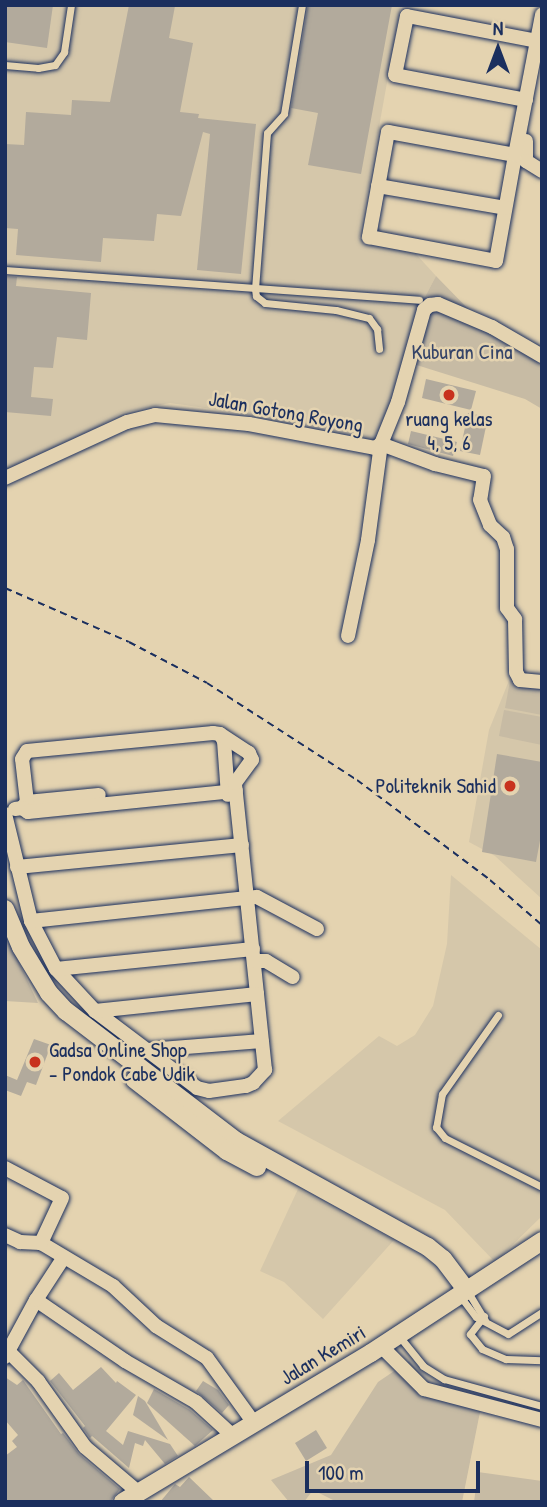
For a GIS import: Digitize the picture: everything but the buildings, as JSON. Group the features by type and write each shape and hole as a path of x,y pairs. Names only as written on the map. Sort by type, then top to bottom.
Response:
{"street":[{"path":"542,15 523,156 542,171"},
{"path":"526,100 395,75 407,16 539,47"},
{"path":"516,155 388,132 369,237 496,261 505,208 516,155 526,100 539,47"},
{"path":"378,186 505,208"},
{"name":"Jalan Gotong Royong","path":"5,478 127,422 156,415 249,424 370,449 381,444 398,402 424,310 430,305 438,304 492,327 542,356"},
{"path":"348,636 369,540 381,444 435,464 484,476 480,500 507,549 507,608 515,618 516,672 520,680 542,682"},
{"path":"24,805 5,812 31,921 56,969 95,1011 197,1088 209,1091 246,1086 257,1078 258,1041 231,788 220,734"},
{"path":"220,734 249,754 251,760 231,788 29,812 24,805 22,759 27,751 220,734"},
{"path":"17,867 238,845"},
{"path":"31,921 243,898 262,899 317,929"},
{"path":"5,909 21,947 49,993 66,1011 236,1141 428,1247 443,1259 462,1292"},
{"path":"5,928 38,996 54,1015 227,1151 425,1255 462,1292"},
{"path":"56,969 250,953 293,977"},
{"path":"95,1011 253,995"},
{"path":"148,1050 258,1041"},
{"path":"5,1168 62,1198 41,1243"},
{"path":"5,1234 20,1242 41,1243 113,1286 156,1326 207,1358 254,1423"},
{"name":"Jalan Kemiri","path":"131,1497 399,1335 542,1241"},
{"path":"64,1257 36,1300 7,1355 38,1381 85,1447 131,1497"},
{"path":"36,1300 125,1361 196,1402 232,1435"},
{"path":"381,1346 424,1389 542,1420"}],"lane":[{"path":"5,65 38,68 55,65 64,52 71,5"},
{"path":"302,5 284,114 267,133 256,296 264,303 336,310 369,318 377,329 379,349"},
{"path":"5,270 419,300"},
{"path":"498,1015 442,1094 436,1128 446,1138 542,1186"},
{"path":"462,1292 482,1319 508,1334 542,1312"},
{"path":"482,1319 471,1334 482,1349 506,1359 542,1360"},
{"path":"399,1335 423,1367 443,1380 542,1406"}],"path":[{"path":"5,589 129,642 206,682 357,780 489,880 542,925"}],"shaded area":[{"path":"5,5 401,5 359,238 416,254 436,276 418,310 399,399 377,443 234,412 170,403 121,413 15,477 5,478"},
{"name":"Politeknik Sahid","path":"512,673 542,677 542,899 495,856 469,842 489,730"},
{"path":"451,875 542,950 542,1216 495,1262 445,1210 278,1121 379,1036 397,1046 415,1035 433,1006 447,944"},
{"path":"298,1189 394,1240 323,1319 284,1282 260,1271"}],"green space":[{"name":"Kuburan Cina","path":"436,276 475,316 542,347 542,409 525,399 407,362 418,310"},
{"path":"510,681 542,687 542,715 505,708"},
{"path":"504,710 542,717 542,745 499,736"},
{"path":"5,932 14,952 38,1003 5,1001"},
{"path":"409,1361 431,1387 482,1402 462,1502 337,1502 313,1490 304,1502 289,1502 271,1480 331,1455 378,1382"},
{"path":"478,1472 542,1481 542,1502 474,1502"}],"place":[{"name":"ruang kelas 4, 5, 6","path":"449,395"},
{"name":"Politeknik Sahid","path":"510,786"},
{"name":"Gadsa Online Shop - Pondok Cabe Udik","path":"35,1062"}]}
